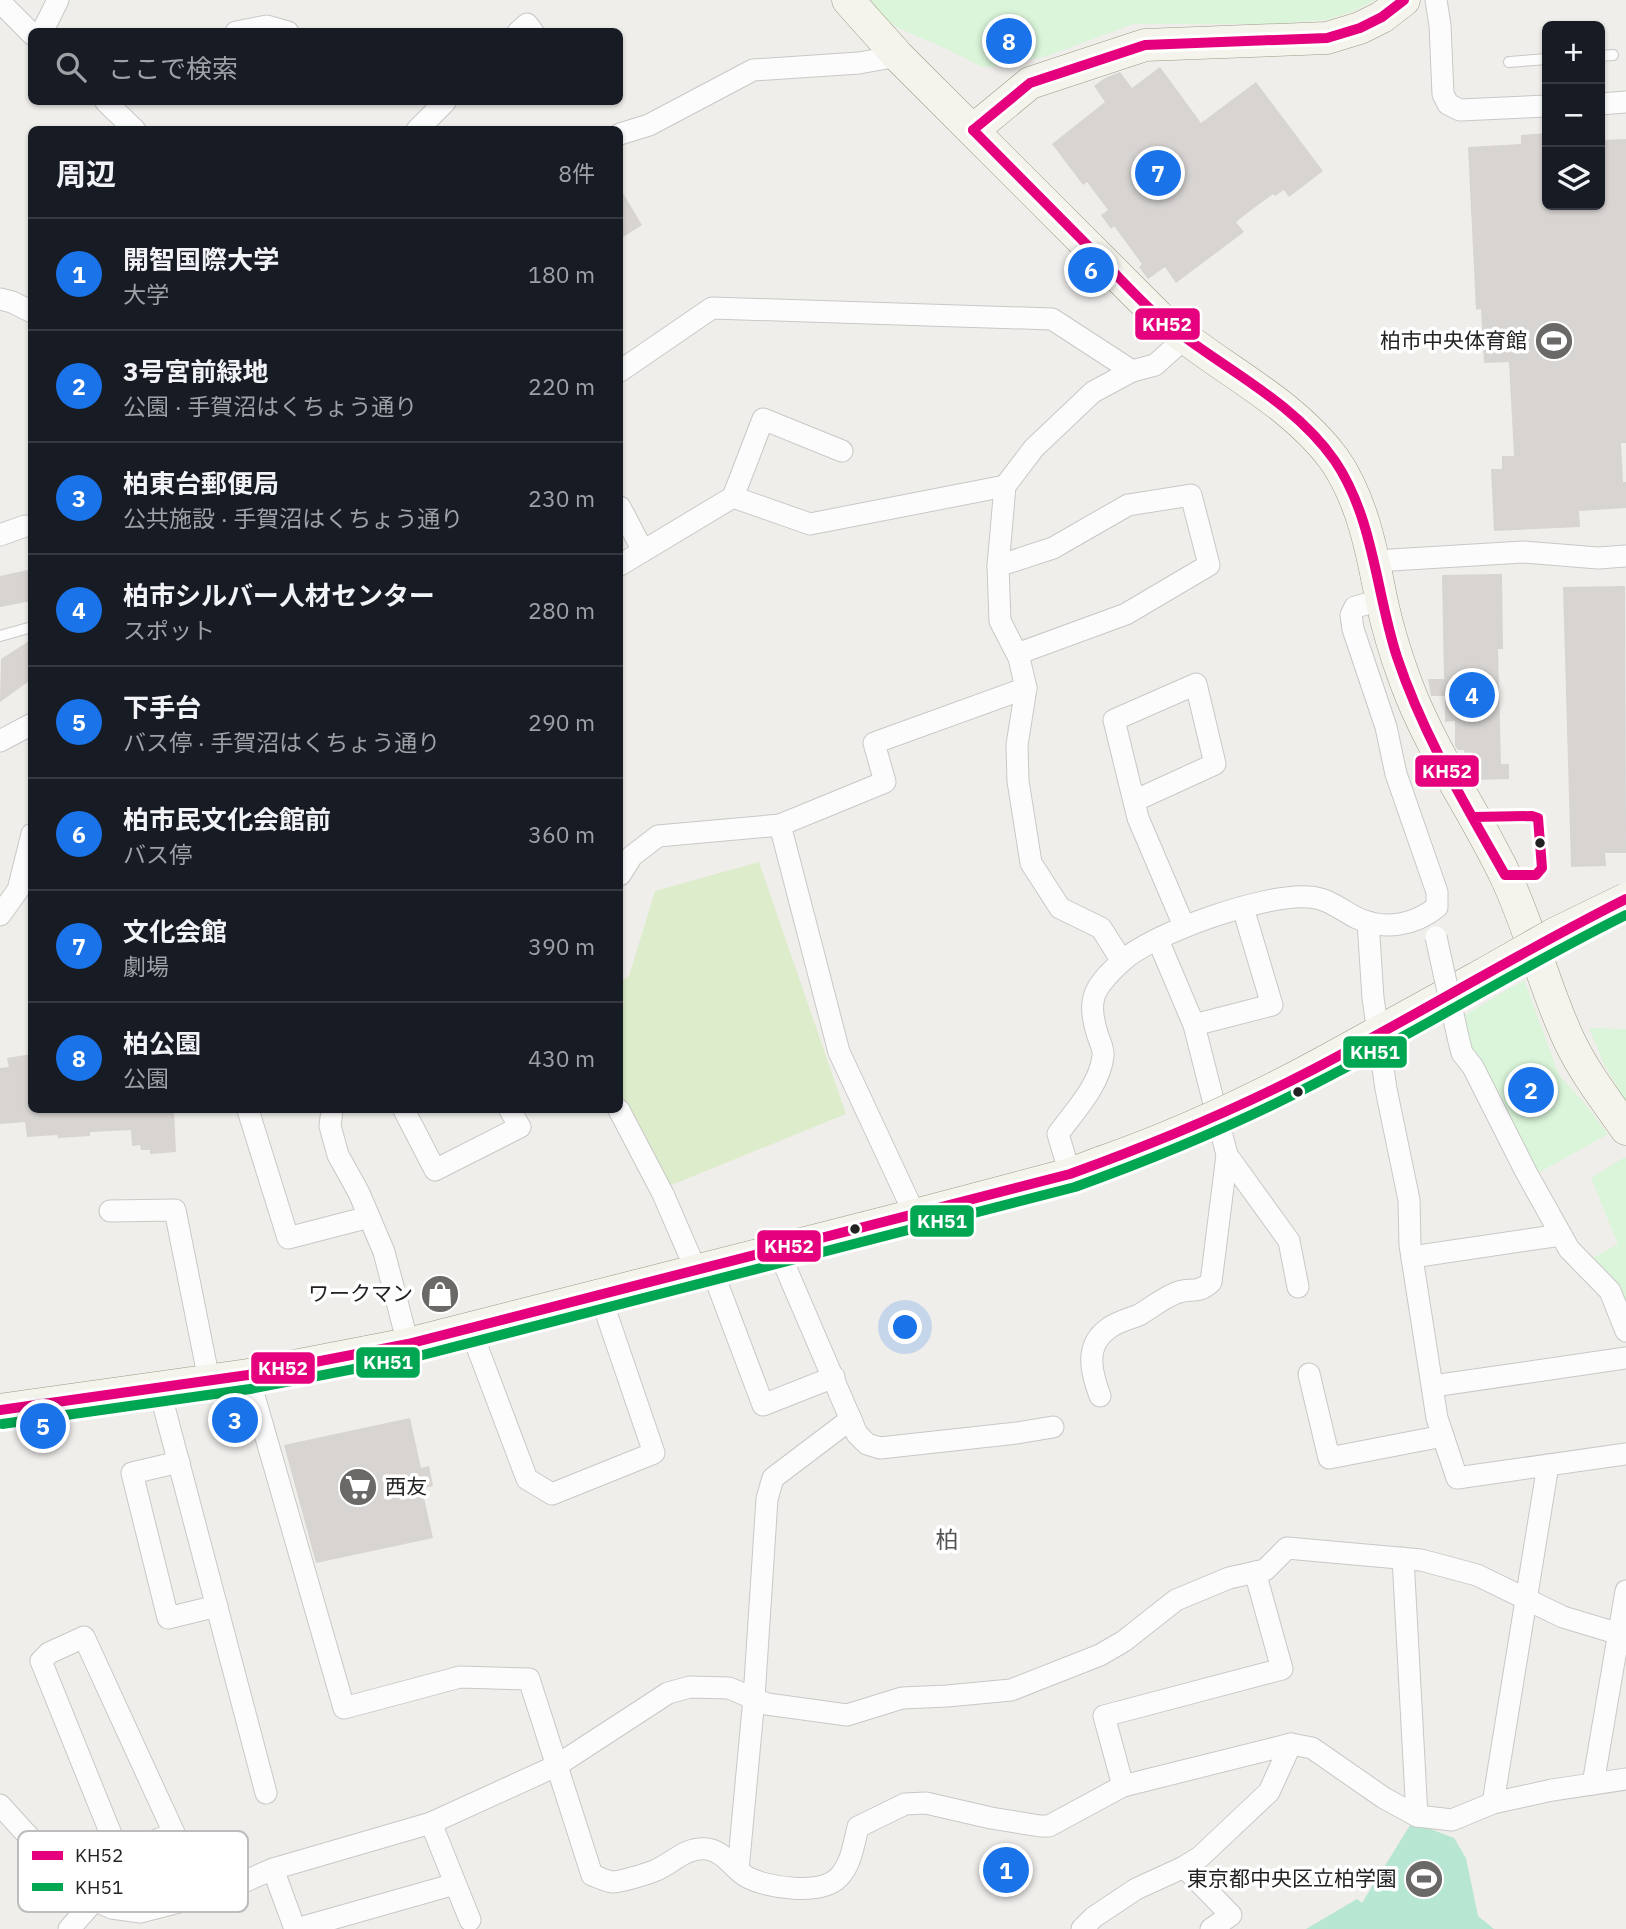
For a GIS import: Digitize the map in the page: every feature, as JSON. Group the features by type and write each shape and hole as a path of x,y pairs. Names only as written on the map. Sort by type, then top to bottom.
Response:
{"street":[{"path":"45,28 58,0"},
{"path":"848,0 898,56 1120,280 1184,339 1267,396 1305,427 1336,462 1350,488 1375,561 1381,600 1404,678 1419,715 1505,875 1520,908 1556,1012 1569,1041 1626,1129"},
{"path":"973,131 1030,83 1145,45 1327,38 1360,28 1382,17 1404,0"},
{"path":"1436,0 1440,25 1443,94 1448,104 1460,110 1542,106"},
{"path":"0,2 28,30"},
{"path":"257,28 274,28"},
{"path":"623,133 649,125 753,69 859,63 898,56"},
{"path":"1605,104 1626,103"},
{"path":"108,105 123,125"},
{"path":"420,126 434,105"},
{"path":"0,299 28,310"},
{"path":"623,369 712,308 1052,318 1132,371"},
{"path":"1122,961 1101,928 1060,908 1031,863 1018,781 1017,745 1026,688 1017,654 1000,621 998,566 1005,486 1034,448 1093,392 1132,371 1155,365 1184,339"},
{"path":"623,563 733,497 762,419 842,451"},
{"path":"733,497 810,524 1005,486"},
{"path":"998,566 1053,548 1128,505 1191,495 1209,565 1126,614 1017,654"},
{"path":"623,513 643,551"},
{"path":"0,534 28,526"},
{"path":"1375,561 1522,552 1598,558 1626,556"},
{"path":"1381,600 1355,607 1351,615 1353,629 1386,727 1396,774 1437,892 1436,937 1462,1053 1473,1067 1569,1250 1610,1291 1626,1331"},
{"path":"1134,802 1215,764 1196,684 1114,720 1134,802 1138,818 1184,926"},
{"path":"623,870 632,856 658,836 780,825 886,782 874,743 1026,688"},
{"path":"0,741 28,726"},
{"path":"780,825 839,1052 915,1215"},
{"path":"0,915 19,890 28,851"},
{"path":"1070,1174 1058,1134 1096,1078 1104,1054 1091,1016 1092,996 1122,961 1184,926 1292,896 1328,901 1368,922 1405,925 1423,918 1437,907"},
{"path":"0,1410 248,1375 408,1344 1070,1174 1198,1125 1268,1093 1554,934 1626,899"},
{"path":"1194,1025 1272,1005 1243,908"},
{"path":"1368,922 1374,998 1387,1089 1409,1200 1412,1256 1437,1418 1457,1478 1626,1454"},
{"path":"1100,1396 1091,1373 1091,1355 1096,1340 1110,1327 1139,1315 1178,1292 1203,1289 1211,1282 1227,1155 1194,1025 1158,940"},
{"path":"249,1113 288,1238 369,1217"},
{"path":"332,1113 330,1126 338,1155 359,1192 384,1252 408,1344"},
{"path":"406,1113 435,1170 520,1127 512,1113"},
{"path":"621,1113 703,1268 763,1405 834,1377"},
{"path":"1227,1155 1289,1241 1298,1286"},
{"path":"110,1211 175,1210 209,1380"},
{"path":"1412,1256 1562,1235"},
{"path":"778,1250 857,1434 867,1444 880,1448 1053,1427"},
{"path":"470,1328 527,1479 552,1494 654,1453 600,1295"},
{"path":"1433,1386 1626,1358"},
{"path":"1309,1374 1329,1458 1443,1436"},
{"path":"248,1375 344,1707 460,1677 529,1679 592,1875 613,1882 656,1871 685,1851 709,1849 722,1855 746,1876 771,1886 804,1889 829,1884 839,1877 847,1864 858,1827 905,1804 926,1803 1003,1820 1049,1826 1123,1786 1291,1744 1312,1748 1384,1798 1417,1816 1452,1820 1493,1803 1626,1779"},
{"path":"159,1388 266,1793"},
{"path":"738,1870 754,1698 766,1499 773,1478 851,1419"},
{"path":"178,1462 132,1473 168,1618 217,1606"},
{"path":"1493,1803 1548,1465"},
{"path":"248,1880 273,1869 431,1823 556,1766 668,1693 690,1687 729,1688 767,1704 847,1715 902,1698 1011,1690 1100,1655 1124,1641 1175,1600 1229,1578 1265,1570 1287,1548 1421,1560 1477,1575 1563,1617 1622,1635"},
{"path":"1403,1558 1417,1816"},
{"path":"1123,1786 1104,1716 1282,1669 1255,1572"},
{"path":"1593,1784 1622,1635 1626,1591"},
{"path":"110,1831 41,1661 50,1653 84,1637 173,1831"},
{"path":"1082,1929 1094,1917 1136,1889 1200,1857 1269,1792 1291,1744"},
{"path":"0,1805 24,1831"},
{"path":"431,1823 470,1920"},
{"path":"1184,1867 1231,1915 1211,1929"},
{"path":"273,1869 295,1929 455,1884"},
{"path":"69,1929 82,1912"}],"lane":[{"path":"1605,55 1613,55"},
{"path":"1509,62 1542,59"},
{"path":"0,636 28,628"},
{"path":"1473,817 1532,816 1538,818 1541,823 1540,873 1505,875"}],"green space":[{"path":"864,0 1375,0 1352,12 1326,20 1271,24 1133,24 1047,56 1001,66 982,67 896,27"},
{"path":"759,862 846,1114 664,1188 623,1105 623,980 629,976 655,891"},
{"path":"1524,980 1559,1075 1608,1134 1533,1176 1471,1056 1465,1015"},
{"path":"1589,1028 1626,1029 1626,1102 1604,1064"},
{"path":"1625,1157 1626,1304 1589,1260 1618,1244 1591,1178"},
{"name":"東京都中央区立柏学園","path":"1412,1822 1454,1838 1466,1858 1478,1916 1494,1929 1306,1929 1357,1899 1362,1903"}],"building":[{"path":"1160,67 1201,123 1256,82 1323,171 1289,197 1284,190 1275,196 1273,194 1250,211 1236,222 1244,232 1176,283 1165,267 1148,279 1139,267 1142,264 1114,226 1111,229 1101,215 1108,210 1087,182 1083,185 1052,144 1105,102 1094,86 1105,78 1120,72 1132,88"},
{"name":"柏市中央体育館","path":"1542,133 1542,210 1605,210 1605,140 1626,139 1626,443 1621,443 1626,508 1579,511 1580,527 1494,531 1491,469 1502,469 1502,456 1514,456 1509,362 1484,363 1481,309 1476,310 1468,147 1521,144 1521,135"},
{"path":"623,193 642,225 623,237"},
{"path":"28,570 28,602 0,607 0,576"},
{"path":"1502,574 1503,649 1498,649 1501,764 1509,764 1509,779 1474,780 1472,767 1467,767 1465,763 1464,750 1458,750 1455,746 1455,721 1445,722 1445,696 1431,696 1428,679 1444,679 1442,575"},
{"path":"1625,586 1626,853 1605,853 1606,866 1571,867 1563,587"},
{"path":"28,642 28,682 0,702 1,659"},
{"path":"28,1055 28,1113 174,1113 176,1152 150,1154 150,1150 141,1150 140,1145 132,1146 131,1130 90,1132 90,1136 27,1137 25,1122 0,1124 0,1068 9,1067 7,1058"},
{"path":"410,1418 421,1468 429,1466 433,1486 422,1489 433,1538 316,1563 284,1445"}],"transit line":[{"name":"KH52","path":"973,130 1030,83 1145,45 1327,38 1360,28 1382,17 1404,0"},
{"name":"KH52","path":"973,130 1160,318 1275,401 1297,419 1335,461 1358,507 1373,557 1390,633 1407,686 1446,769 1505,875 1536,875 1542,868 1538,818 1473,817"},
{"name":"KH52","path":"0,1410 248,1375 408,1344 1070,1174 1194,1126 1284,1084 1626,899"},
{"name":"KH51","path":"2,1424 250,1389 411,1358 1075,1187 1198,1139 1289,1097 1626,915"}],"place":[{"name":"柏公園","path":"1009,41"},
{"name":"文化会館","path":"1158,173"},
{"name":"柏市民文化会館前","path":"1091,270"},
{"name":"柏市中央体育館","path":"1554,341"},
{"name":"柏市シルバー人材センター","path":"1472,695"},
{"name":"3号宮前緑地","path":"1531,1090"},
{"name":"ワークマン","path":"440,1294"},
{"name":"柏東台郵便局","path":"235,1420"},
{"name":"下手台","path":"43,1426"},
{"name":"西友","path":"358,1487"},
{"name":"開智国際大学","path":"1006,1870"},
{"name":"東京都中央区立柏学園","path":"1424,1879"}],"district":[{"name":"柏","path":"947,1540"}]}
